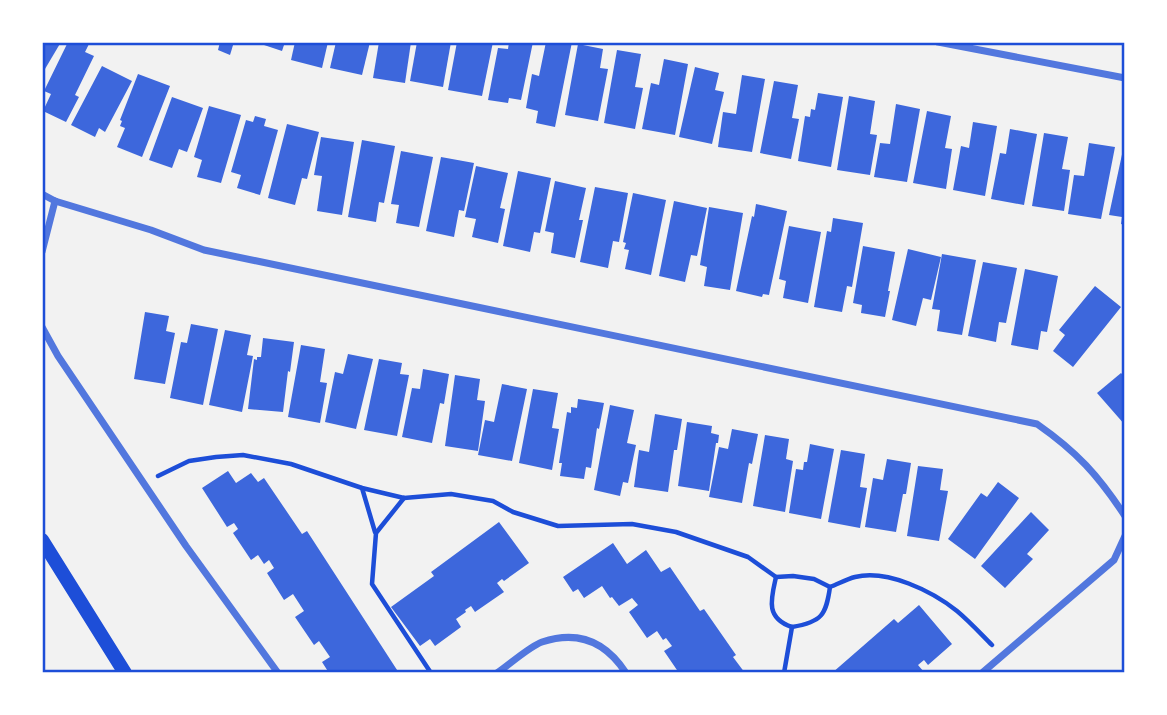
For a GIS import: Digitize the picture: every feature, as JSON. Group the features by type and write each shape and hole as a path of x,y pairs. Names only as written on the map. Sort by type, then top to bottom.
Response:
{"main road":[{"path":"42,540 125,673"}],"street":[{"path":"938,42 1125,78"},
{"path":"42,194 55,201 151,230 204,250 1037,425 1071,449 1107,488 1125,516"},
{"path":"42,252 55,201"},
{"path":"42,327 58,356 145,486 278,673"},
{"path":"982,673 1114,560 1125,536"},
{"path":"497,673 540,643 564,638 585,639 602,647 617,659 626,673"}],"path":[{"path":"145,486 188,461 243,455 290,464 362,488 404,498 451,494 492,500 513,512 558,526 632,524 676,532 748,557 776,577 814,579 830,587 857,577 879,576 896,579 926,592 956,610 1003,655"},
{"path":"362,488 376,533 372,584 431,673"},
{"path":"376,533 404,498"},
{"path":"776,577 771,608 779,620 792,627 805,625 827,610 830,587"},
{"path":"784,673 792,627"}],"building":[{"path":"42,42 61,42 42,74"},
{"path":"68,42 90,42 85,52 94,56 75,95 79,97 66,122 43,111 51,94 44,91"},
{"path":"220,42 234,42 230,55 218,50"},
{"path":"255,42 285,42 282,51"},
{"path":"295,42 328,42 322,68 291,60"},
{"path":"336,42 370,42 362,75 330,68"},
{"path":"379,42 411,42 405,83 373,78"},
{"path":"417,42 451,42 443,87 410,81"},
{"path":"457,42 493,42 482,96 448,90"},
{"path":"509,42 533,42 521,100 509,98 508,103 488,100 498,48 508,49"},
{"path":"546,42 572,42 555,127 536,123 538,111 526,108 532,74 539,76"},
{"path":"578,44 603,49 600,68 608,69 598,121 565,115"},
{"path":"617,50 641,54 635,87 643,88 635,129 604,123"},
{"path":"664,59 688,64 675,135 642,129 651,83 659,85"},
{"path":"102,66 132,81 105,132 99,128 95,137 71,125"},
{"path":"695,67 719,73 715,90 724,92 712,144 679,137"},
{"path":"138,74 170,86 142,157 117,147 125,128 120,126 120,120"},
{"path":"742,75 765,79 752,152 718,147 723,112 736,114"},
{"path":"774,81 798,85 792,118 799,119 791,159 760,153"},
{"path":"818,93 843,97 831,167 798,161 805,116 810,117 811,109 815,110"},
{"path":"849,96 875,101 870,134 877,135 870,175 837,170"},
{"path":"172,97 203,108 187,152 179,149 172,168 149,160"},
{"path":"896,104 920,109 907,182 874,177 880,143 890,144"},
{"path":"209,106 241,115 221,183 197,177 202,160 194,157"},
{"path":"927,111 951,116 945,148 952,149 946,189 913,183"},
{"path":"255,116 266,119 264,126 278,130 260,195 237,188 241,175 231,172 246,120 253,122"},
{"path":"973,122 997,126 985,196 953,190 961,146 969,148"},
{"path":"287,124 319,132 307,179 302,178 295,205 268,198"},
{"path":"1010,129 1037,134 1024,205 991,199 1000,153 1006,154"},
{"path":"1044,133 1068,137 1062,169 1070,170 1064,211 1032,206"},
{"path":"321,137 354,142 342,215 317,211 322,176 314,175"},
{"path":"362,140 395,146 384,203 379,202 376,222 348,217"},
{"path":"1089,143 1115,147 1101,219 1068,214 1074,175 1084,176"},
{"path":"1124,145 1125,225 1121,224 1122,217 1109,215"},
{"path":"401,151 433,157 419,227 396,223 399,205 391,204"},
{"path":"441,157 474,163 464,211 459,210 454,237 426,231"},
{"path":"476,166 508,173 500,208 505,209 498,243 472,237 476,219 465,217"},
{"path":"518,171 551,178 540,233 534,232 530,252 503,246"},
{"path":"555,181 586,188 575,258 551,253 554,233 545,231"},
{"path":"595,187 628,193 619,242 613,241 608,268 580,262"},
{"path":"633,193 666,200 651,275 625,269 629,250 624,249 626,243 623,242"},
{"path":"674,201 707,208 697,256 691,255 685,282 659,276"},
{"path":"756,204 787,211 769,295 763,294 762,297 736,291"},
{"path":"709,207 743,213 730,290 704,286 707,267 700,265"},
{"path":"833,218 863,223 852,287 847,286 842,312 814,307 827,231 831,232"},
{"path":"789,226 821,232 808,303 783,298 786,281 779,279"},
{"path":"863,246 895,252 885,317 861,313 862,305 853,303"},
{"path":"908,249 941,257 931,300 923,298 916,326 892,320"},
{"path":"942,254 976,260 962,335 937,331 940,310 932,309"},
{"path":"983,262 1017,268 1006,323 999,322 996,342 968,336"},
{"path":"1025,269 1058,276 1047,332 1041,331 1038,350 1011,345"},
{"path":"1095,286 1121,307 1073,367 1053,351 1065,335 1059,330"},
{"path":"145,312 169,316 166,331 175,333 165,384 134,379"},
{"path":"191,324 218,329 203,405 170,398 181,342 187,343"},
{"path":"225,330 251,335 247,355 253,356 242,412 209,405"},
{"path":"263,338 294,342 283,412 248,409 254,359 261,357"},
{"path":"301,345 325,349 320,382 327,383 320,423 288,417"},
{"path":"348,354 373,359 356,429 325,422 335,372 343,374"},
{"path":"379,359 402,363 400,374 409,375 397,436 364,430"},
{"path":"423,369 449,374 444,404 440,403 432,443 402,437 412,388 420,389"},
{"path":"1121,373 1125,377 1125,425 1097,393"},
{"path":"455,375 480,379 477,400 485,401 478,451 445,446"},
{"path":"502,384 527,389 512,461 478,455 485,420 494,422"},
{"path":"533,389 558,393 552,428 559,429 552,470 519,463"},
{"path":"578,399 604,403 591,468 586,467 584,479 560,476 562,463 559,463 567,412 571,413 571,407 577,408"},
{"path":"610,405 634,410 627,443 636,445 628,483 623,482 620,496 594,490"},
{"path":"655,414 682,419 668,492 634,487 639,450 649,452"},
{"path":"687,422 712,426 711,433 719,435 709,491 678,486"},
{"path":"732,429 758,434 752,464 749,463 742,503 709,497 719,447 728,449"},
{"path":"765,435 789,439 786,459 793,461 785,512 753,506"},
{"path":"810,444 834,449 821,519 789,513 796,469 803,470"},
{"path":"841,450 865,454 860,487 867,488 860,528 828,522"},
{"path":"887,459 911,463 896,532 865,527 873,478 883,480"},
{"path":"918,466 943,469 940,490 948,491 939,541 907,536"},
{"path":"228,471 236,483 251,473 258,482 264,478 302,534 307,531 399,673 329,673 322,662 330,657 319,641 314,645 295,617 304,611 293,594 284,600 267,573 274,568 269,560 264,564 258,555 251,560 233,533 238,529 234,523 227,527 202,488"},
{"path":"998,482 1019,498 975,559 948,539 981,493 987,497"},
{"path":"1031,512 1049,530 1027,554 1033,559 1005,588 981,566"},
{"path":"499,522 529,563 497,583 504,592 475,612 471,606 465,610 466,612 456,619 461,627 435,646 430,639 420,646 391,607 434,576 431,572"},
{"path":"613,543 627,564 646,550 661,572 670,567 700,611 704,609 736,655 733,657 745,673 679,673 664,651 672,646 666,638 663,640 657,631 647,638 629,612 638,605 632,598 619,606 602,586 584,598 578,589 573,592 563,577"},
{"path":"919,605 952,644 928,665 924,660 918,665 924,672 832,673 894,619 898,623"}]}
